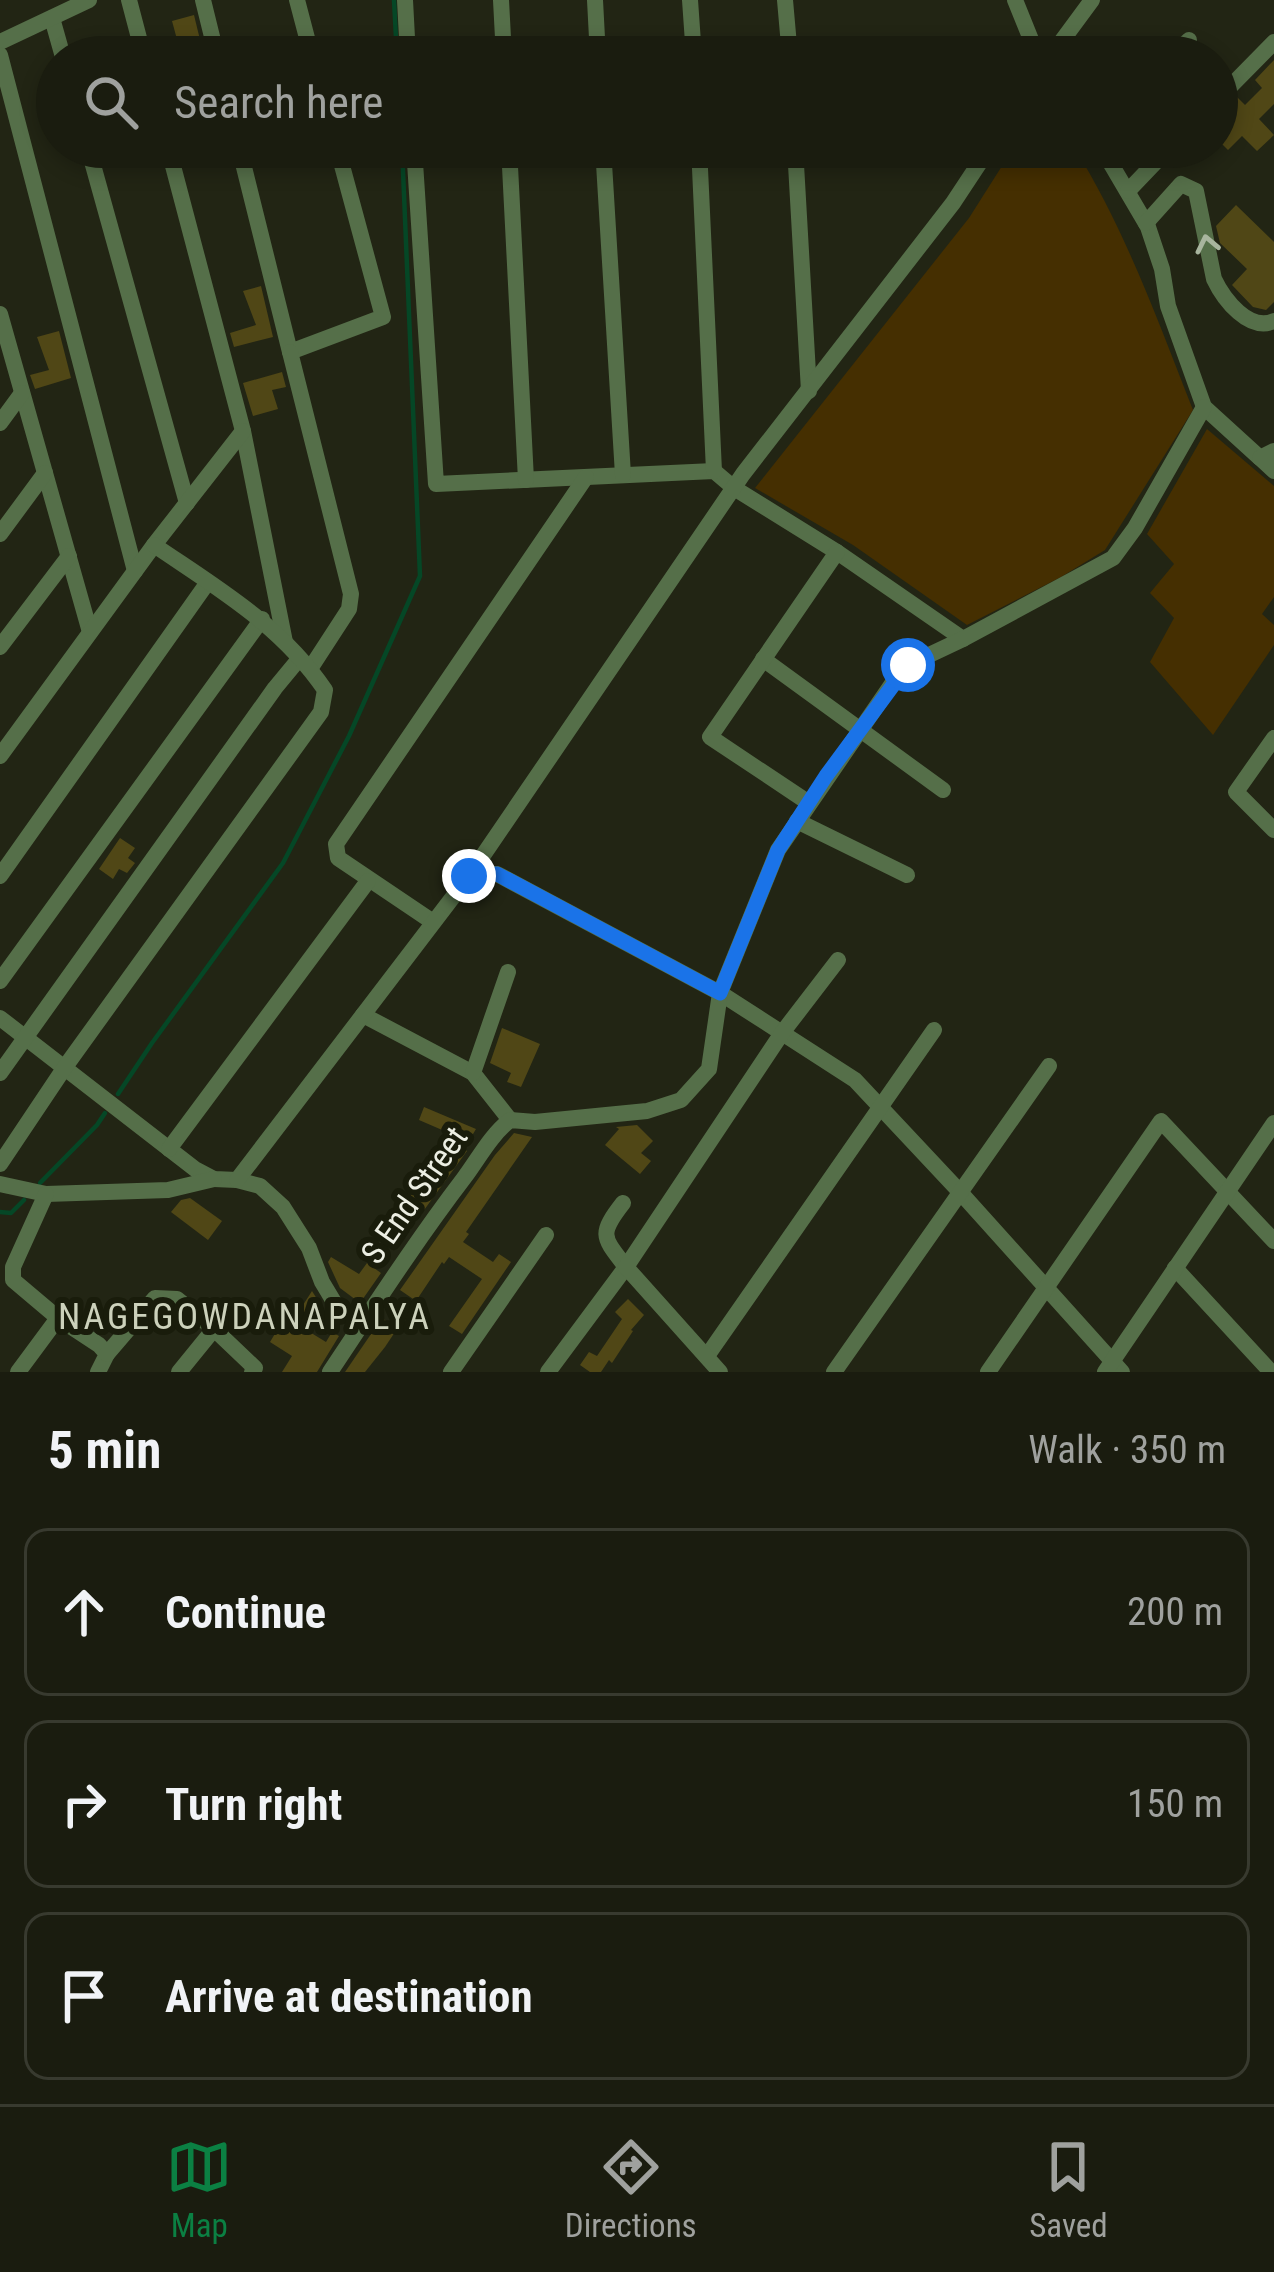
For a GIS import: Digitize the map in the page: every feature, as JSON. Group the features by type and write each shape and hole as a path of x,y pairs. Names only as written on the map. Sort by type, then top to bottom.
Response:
{"street":[{"path":"0,42 89,0"},
{"path":"129,0 138,36"},
{"path":"203,0 212,36"},
{"path":"296,0 306,36"},
{"path":"405,0 407,36"},
{"path":"501,0 503,36"},
{"path":"595,0 597,36"},
{"path":"690,0 693,36"},
{"path":"785,0 788,36"},
{"path":"1015,0 1030,36"},
{"path":"1065,36 1092,0"},
{"path":"52,18 57,36"},
{"path":"1238,79 1274,42"},
{"path":"0,56 135,571"},
{"path":"94,168 187,503"},
{"path":"174,168 243,431 285,643"},
{"path":"0,1073 274,688 305,664 349,609 351,594 244,168"},
{"path":"290,352 383,317 343,168"},
{"path":"415,168 436,484 713,471 963,639"},
{"path":"510,168 526,480"},
{"path":"604,168 623,476"},
{"path":"700,168 713,471"},
{"path":"796,168 809,391"},
{"path":"236,1180 469,876 734,488 976,168"},
{"path":"1114,168 1146,223 1162,269 1168,306 1204,406 1267,454 1274,471"},
{"path":"1129,191 1150,168"},
{"path":"1146,223 1181,184 1196,191 1220,291 1255,323 1274,320"},
{"path":"0,314 90,632"},
{"path":"0,423 22,393"},
{"name":"S End Street","path":"330,1372 415,1243 496,1132 510,1120 535,1122 647,1111 681,1100 709,1069 720,993 778,850 859,730 908,665 1113,558 1204,406"},
{"path":"0,756 243,431"},
{"path":"0,534 45,472"},
{"path":"433,922 338,858 336,844 586,477"},
{"path":"0,1164 64,1067 320,712 325,690 262,619 154,545"},
{"path":"808,803 710,736 837,552"},
{"path":"0,647 69,556"},
{"path":"0,876 208,582"},
{"path":"0,980 262,619"},
{"path":"763,659 943,790"},
{"path":"1274,738 1236,792 1274,830"},
{"path":"797,821 907,875"},
{"path":"469,876 497,874 720,993 855,1080 1046,1288 1113,1369 1274,1123"},
{"path":"170,1149 368,880"},
{"path":"548,1372 626,1267 782,1033 838,960"},
{"path":"473,1073 508,971"},
{"path":"363,1015 473,1073 510,1120"},
{"path":"0,1018 214,1179"},
{"path":"707,1356 934,1030"},
{"path":"834,1372 1049,1066"},
{"path":"988,1372 1161,1121 1274,1241"},
{"path":"0,1184 46,1194 168,1190 214,1179 260,1186 283,1207 337,1306 362,1324"},
{"path":"46,1194 13,1267 13,1280 107,1354"},
{"path":"623,1204 605,1230 606,1240 720,1372"},
{"path":"451,1372 546,1235"},
{"path":"1175,1268 1270,1372"},
{"path":"98,1372 107,1354 155,1298 177,1299 256,1368 252,1372"},
{"path":"18,1372 58,1318"},
{"path":"179,1372 214,1329"}],"shaded area":[{"path":"1001,168 1086,168 1125,243 1193,410 1105,550 967,625 853,545 755,488 969,218"},
{"path":"1207,429 1274,486 1274,597 1262,614 1274,625 1274,645 1213,735 1150,662 1174,618 1150,593 1174,564 1147,534"}],"building":[{"path":"194,15 199,36 176,36 172,21"},
{"path":"1274,60 1274,104 1259,119 1274,135 1257,151 1242,136 1238,140 1238,98 1245,105 1262,88 1255,80"},
{"path":"1236,205 1274,242 1274,302 1266,310 1253,307 1232,285 1247,269 1220,243 1216,226"},
{"path":"261,286 273,337 234,347 230,333 256,325 243,291"},
{"path":"59,331 71,378 35,389 30,375 49,370 37,337"},
{"path":"282,372 286,387 272,390 278,409 253,416 243,383"},
{"path":"120,838 135,848 128,858 135,863 127,873 119,869 113,879 99,869"},
{"path":"502,1028 540,1044 521,1087 507,1082 511,1073 490,1063"},
{"path":"424,1107 476,1129 467,1151 419,1217 403,1206 456,1136 419,1120"},
{"path":"637,1125 653,1141 641,1153 651,1161 640,1174 605,1145 619,1129 616,1127"},
{"path":"514,1133 532,1137 463,1242 493,1262 499,1254 511,1262 462,1334 449,1326 482,1279 449,1257 416,1301 400,1290"},
{"path":"190,1198 222,1221 208,1240 171,1212 181,1200"},
{"path":"331,1257 359,1274 367,1263 381,1273 360,1303 340,1288 328,1262"},
{"path":"312,1291 322,1307 308,1331 326,1342 332,1332 339,1336 317,1372 282,1372 292,1356 270,1342 288,1312 296,1316"},
{"path":"628,1299 644,1315 612,1363 609,1360 601,1372 590,1372 580,1365 589,1352 597,1356 622,1319 615,1312"},
{"path":"382,1318 397,1329 385,1347 365,1372 345,1372"}],"waterway":[{"path":"394,0 396,36"},
{"path":"118,1094 283,863 349,736 420,576 403,168"},
{"path":"40,1183 105,1113"},
{"path":"0,1212 11,1213 24,1200"}],"district":[{"name":"NAGEGOWDANAPALYA","path":"245,1317"}],"route":[{"path":"469,876 497,874 720,993 778,850 908,665"}]}
